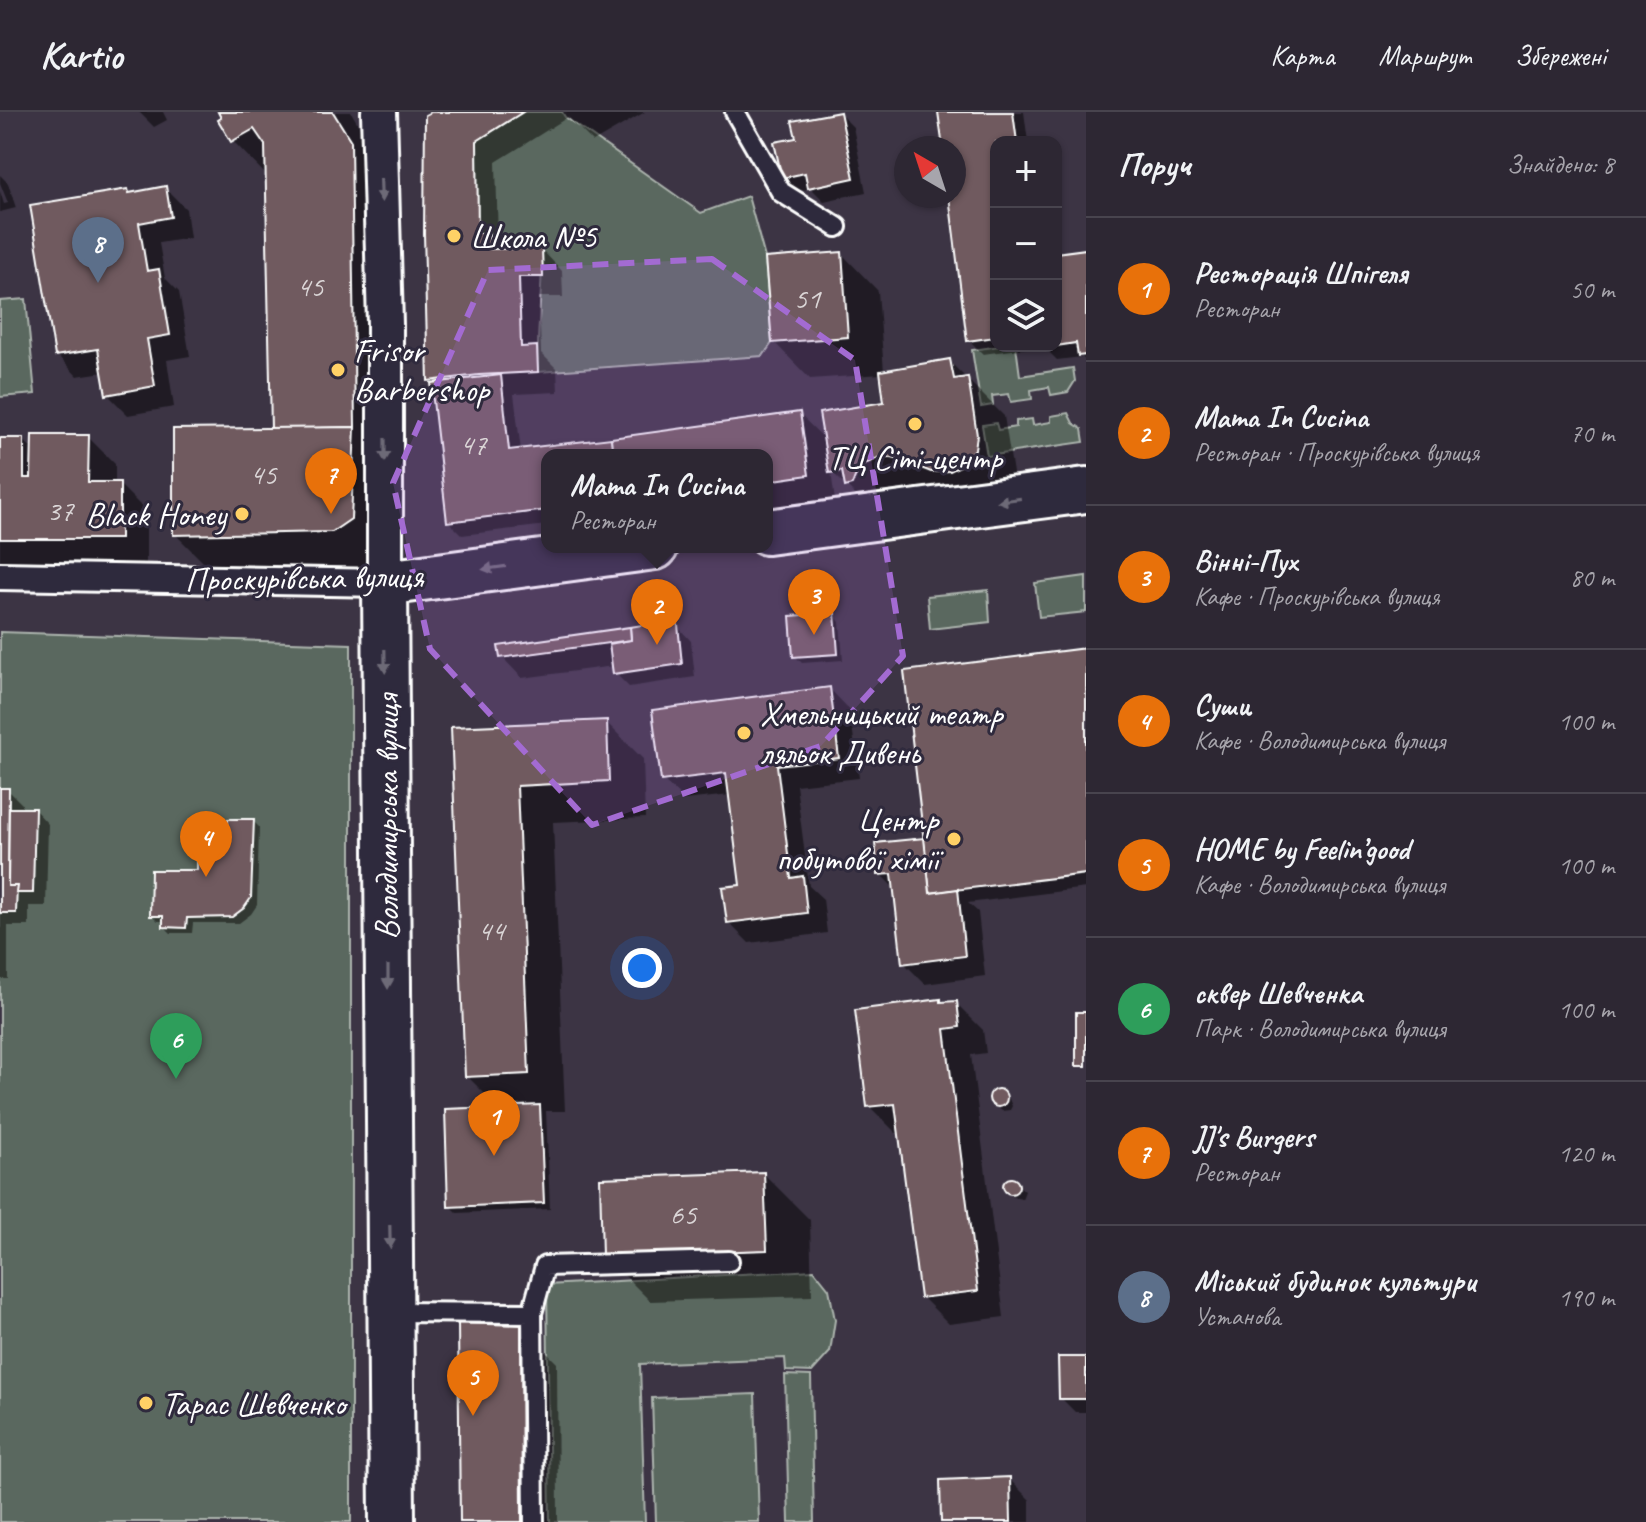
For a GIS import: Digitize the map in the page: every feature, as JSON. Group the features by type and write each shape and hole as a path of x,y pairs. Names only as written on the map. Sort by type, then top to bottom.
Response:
{"street":[{"name":"Володимирська вулиця","path":"379,112 385,324 392,1522"},
{"path":"773,531 1086,490"},
{"name":"Проскурівська вулиця","path":"0,576 385,583 610,553"}],"lane":[{"path":"735,112 781,192 837,227"},
{"path":"534,1522 532,1313 545,1266 729,1261"},
{"path":"391,1312 532,1313"}],"highlighted area":[{"path":"712,259 855,360 903,656 821,746 592,825 430,649 393,483 488,270"}],"green space":[{"path":"523,112 562,112 701,213 748,196 765,258 772,343 763,356 538,372 542,249 490,249 489,233 478,233 477,141"},
{"path":"26,299 35,394 0,397 0,301"},
{"path":"990,347 990,352 1017,352 1020,376 1073,368 1075,381 1068,392 1051,395 1049,387 1031,390 1032,399 1011,402 1009,394 992,396 993,405 981,407 972,350"},
{"path":"1068,413 1073,423 1082,429 1084,442 987,456 982,425 996,423 998,430 1016,427 1016,421 1032,419 1033,425 1051,422 1051,416"},
{"path":"1086,576 1086,612 1039,617 1035,583"},
{"path":"988,590 990,622 930,629 927,596"},
{"path":"0,632 351,644 351,1522 0,1522"},
{"path":"814,1270 829,1289 835,1320 830,1352 812,1372 786,1371 785,1358 640,1364 645,1522 550,1522 547,1285"},
{"path":"785,1375 811,1376 814,1522 789,1522"},
{"path":"755,1394 759,1522 656,1522 652,1398"}],"building":[{"path":"218,112 333,112 351,141 355,427 271,429 265,145 254,129 231,142 218,120 221,118"},
{"path":"431,112 523,112 477,141 478,233 489,233 490,249 542,248 543,277 519,277 521,347 537,346 538,372 428,381 425,115"},
{"path":"840,112 854,178 808,188 805,173 782,178 774,142 796,138 792,121"},
{"path":"938,112 1013,112 1016,136 990,136 990,338 967,341 950,208 966,208 966,136 941,136"},
{"path":"166,186 171,217 139,223 147,271 159,269 170,335 147,339 155,386 106,395 98,349 55,356 30,205"},
{"path":"1086,249 1086,355 1078,356 1076,343 1062,345 1062,252"},
{"path":"842,252 848,337 772,343 765,258"},
{"path":"950,359 954,379 968,377 977,435 975,449 964,464 950,471 931,472 882,456 865,464 852,485 845,487 842,471 829,473 819,413 884,402 880,371"},
{"path":"501,375 509,450 611,438 612,449 541,449 541,511 447,522 431,383"},
{"path":"800,412 809,475 773,480 773,449 612,449 611,438"},
{"path":"355,427 351,519 332,532 173,535 173,429"},
{"path":"32,435 89,435 88,482 120,482 120,539 0,539 0,438 24,438 24,478 31,478"},
{"path":"835,613 838,654 793,657 790,616"},
{"path":"672,620 678,625 682,664 613,674 609,644 631,640 630,627"},
{"path":"630,627 631,640 500,658 498,646"},
{"path":"1086,648 1086,874 930,893 904,671"},
{"path":"830,687 839,758 777,765 791,878 803,876 807,913 727,923 722,887 740,885 726,773 661,781 652,710"},
{"path":"607,720 609,781 517,786 529,1074 465,1077 451,727"},
{"path":"0,788 9,788 8,886 17,886 16,913 0,913"},
{"path":"9,808 35,808 33,893 16,893 17,886 8,886"},
{"path":"228,819 254,819 251,898 232,917 187,918 186,928 163,927 163,916 150,916 151,870 197,870 197,851 216,852 228,838"},
{"path":"924,838 930,893 958,889 965,956 902,964 892,874 878,875 875,843"},
{"path":"941,999 941,1002 957,1001 960,1027 945,1029 978,1291 920,1298 895,1104 867,1107 855,1010"},
{"path":"1076,1012 1086,1012 1086,1066 1076,1066"},
{"path":"998,1089 1007,1098 998,1107 989,1098"},
{"path":"540,1105 544,1203 448,1207 445,1109"},
{"path":"764,1172 767,1250 602,1256 600,1178"},
{"path":"1008,1178 1014,1178 1019,1186 1017,1192 1008,1194 1003,1189 1003,1183"},
{"path":"458,1323 521,1325 522,1522 460,1522"},
{"path":"1058,1357 1086,1357 1086,1399 1059,1399"},
{"path":"1010,1477 1011,1522 941,1522 940,1480"}],"place":[{"name":"Школа №5","path":"454,236"},
{"name":"Міський будинок культури","path":"98,283"},
{"name":"Frisor Barbershop","path":"338,370"},
{"name":"ТЦ Сіті-центр","path":"915,424"},
{"name":"Black Honey","path":"242,514"},
{"name":"JJ's Burgers","path":"331,514"},
{"name":"Вінні-Пух","path":"814,635"},
{"name":"Mama In Cucina","path":"657,645"},
{"name":"Хмельницький театр ляльок Дивень","path":"744,733"},
{"name":"Центр побутової хімії","path":"954,839"},
{"name":"Суши","path":"206,877"},
{"name":"сквер Шевченка","path":"176,1079"},
{"name":"Ресторація Шпігеля","path":"494,1156"},
{"name":"Тарас Шевченко","path":"146,1403"},
{"name":"HOME by Feelin’good","path":"473,1416"}]}
